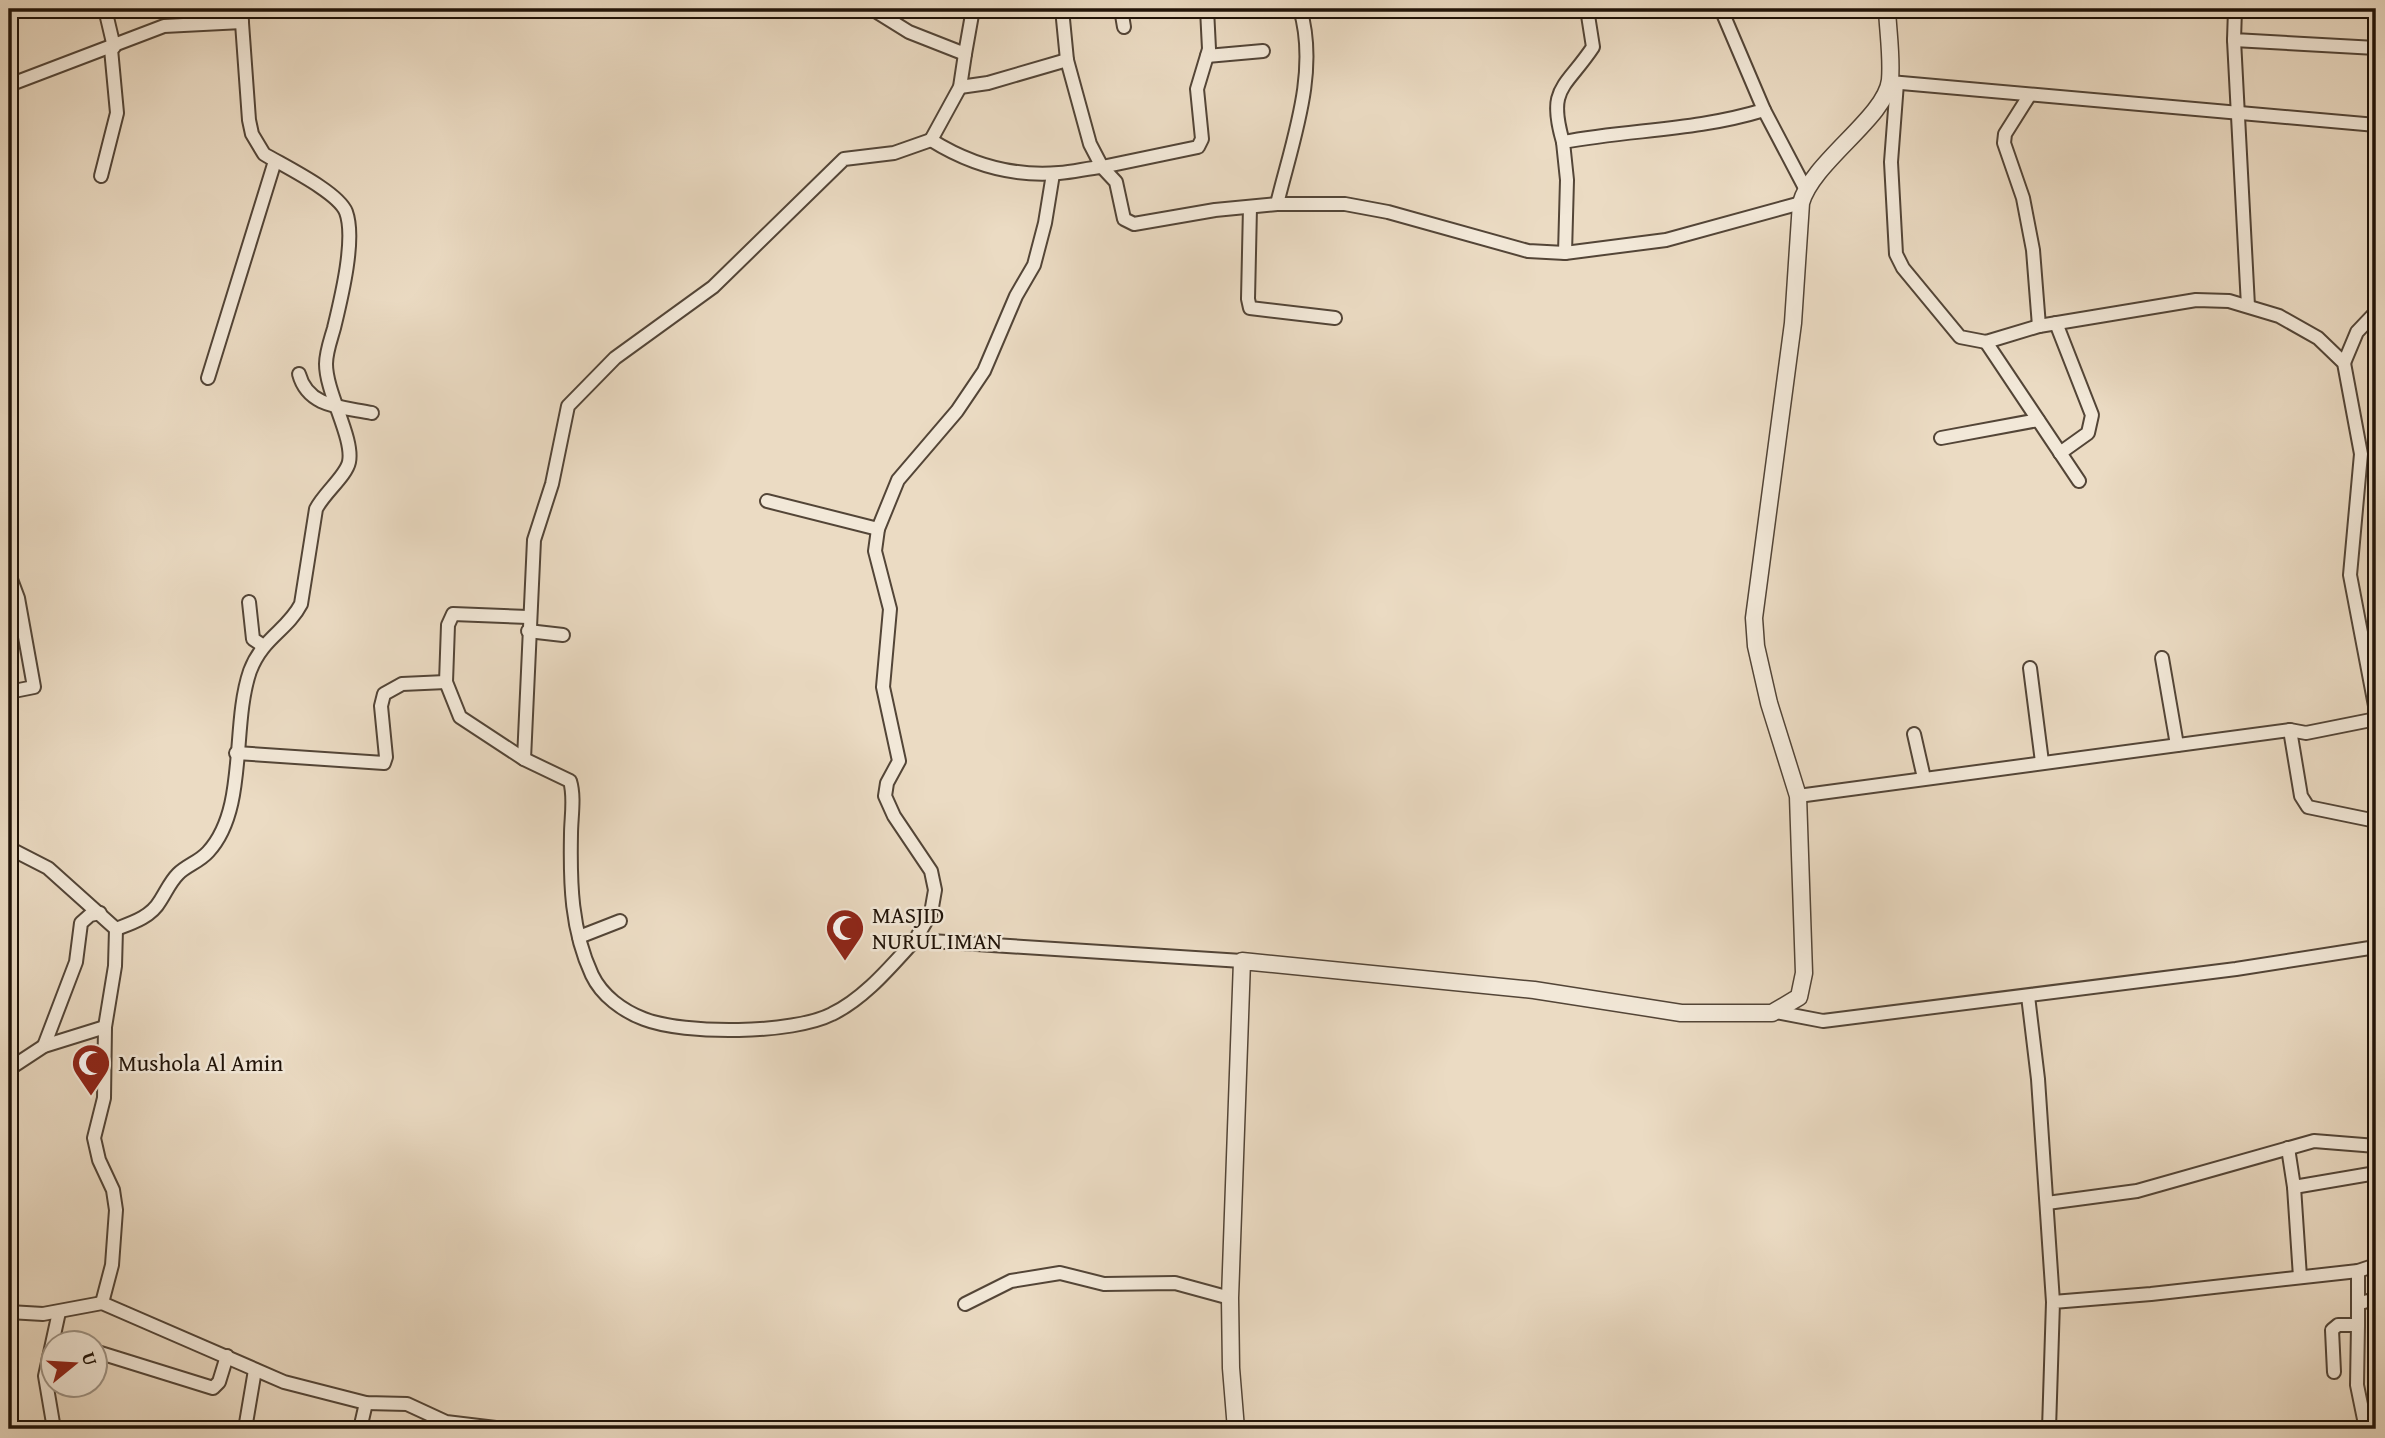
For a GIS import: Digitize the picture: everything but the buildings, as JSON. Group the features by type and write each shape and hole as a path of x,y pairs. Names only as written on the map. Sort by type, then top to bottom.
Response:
{"street":[{"path":"101,176 117,113 113,48 106,9"},
{"path":"872,9 909,32 965,54"},
{"path":"524,759 528,617 534,540 552,484 568,406 615,358 713,287 844,159 857,155 894,153 931,140 960,87 972,9"},
{"path":"1062,9 1067,60 1090,144 1102,167 1116,182 1124,219 1134,225 1277,204 1364,206 1528,251 1565,253 1666,240 1803,195 1894,83"},
{"path":"1121,9 1124,27"},
{"path":"931,140 961,159 1006,172 1053,174 1102,167 1201,144 1197,89 1209,49 1208,9"},
{"path":"1277,204 1299,116 1306,66 1308,49 1300,9"},
{"path":"1565,253 1567,180 1555,101 1560,90 1593,47 1587,9"},
{"path":"1720,9 1803,195 1793,323 1754,618 1756,646 1769,703 1798,796 1804,973 1799,998 1808,1020"},
{"path":"1887,9 1894,83 1892,239 1903,268 1960,337 1986,342 2056,323 2196,300 2229,301 2292,321 2318,338 2343,363 2361,454 2350,575 2376,711"},
{"path":"2235,9 2235,113 2248,306"},
{"path":"9,85 113,48 164,26 242,15 252,134 264,154 335,197 341,203 349,222 346,271 326,364 335,407 349,444 349,462 321,498 316,509 301,604 296,614 262,645 249,674 236,753 232,800 209,852 179,873 148,914 116,929"},
{"path":"2234,40 2376,48"},
{"path":"1207,55 1263,51"},
{"path":"960,87 988,83 1067,60"},
{"path":"1894,83 2376,125"},
{"path":"2029,96 2005,134 2004,143 2023,198 2028,224 2039,326"},
{"path":"1563,142 1602,135 1685,129 1764,110"},
{"path":"208,378 275,161"},
{"path":"528,617 453,614 448,625 446,682 456,710 466,722 524,759 565,777 571,786 570,890 579,937 601,989 628,1012 663,1025 752,1029 798,1025 835,1013 881,977 915,940 931,913 935,890 931,871 894,816 885,796 887,783 899,761 883,687 890,609 875,551 878,529 898,480 957,411 984,370 1016,296 1034,265 1045,223 1053,174"},
{"path":"1250,207 1250,308 1335,318"},
{"path":"2343,363 2357,332 2376,312"},
{"path":"2056,323 2092,415 2088,433 2060,453"},
{"path":"1986,342 2079,481"},
{"path":"299,374 306,393 335,407 372,413"},
{"path":"1941,438 2038,420"},
{"path":"767,500 878,529"},
{"path":"9,573 18,598 34,687 9,692"},
{"path":"249,602 253,639 262,645"},
{"path":"528,631 563,635"},
{"path":"2162,658 2177,745"},
{"path":"2030,668 2042,762"},
{"path":"236,753 384,763 386,757 381,706 384,694 402,684 446,682"},
{"path":"1798,796 2290,730 2301,734 2376,719"},
{"path":"2290,730 2301,796 2308,807 2376,821"},
{"path":"1914,734 1924,778"},
{"path":"9,848 48,868 116,929 115,966 105,1027 104,1098 94,1138 115,1198 116,1210 112,1265 102,1303"},
{"path":"44,1046 76,962 80,923 85,918 100,913"},
{"path":"579,937 620,920"},
{"path":"915,940 1242,961 1534,990 1681,1013 1776,1012 1824,1021 2028,996 2376,947"},
{"path":"1236,1429 1230,1298 1242,961"},
{"path":"2028,996 2053,1302 2049,1429"},
{"path":"1776,1012 1799,998"},
{"path":"9,1069 44,1046 105,1027"},
{"path":"2047,1203 2137,1191 2326,1139 2376,1146"},
{"path":"2288,1148 2294,1187 2300,1277"},
{"path":"2294,1187 2376,1173"},
{"path":"2053,1302 2300,1277 2358,1270 2376,1265"},
{"path":"2358,1270 2360,1303 2357,1385 2366,1429"},
{"path":"965,1304 1011,1281 1060,1273 1104,1284 1175,1283 1230,1298"},
{"path":"2360,1303 2376,1299"},
{"path":"9,1312 59,1312 102,1303 285,1382 366,1403 407,1404 439,1420 504,1429"},
{"path":"56,1330 59,1312"},
{"path":"2334,1372 2334,1326 2358,1325"},
{"path":"108,1355 213,1388 219,1382 227,1356"},
{"path":"245,1429 255,1370"},
{"path":"49,1400 54,1429"},
{"path":"360,1429 366,1403"}],"place":[{"name":"MASJID NURUL IMAN","path":"845,962"},
{"name":"Mushola Al Amin","path":"91,1097"}]}
